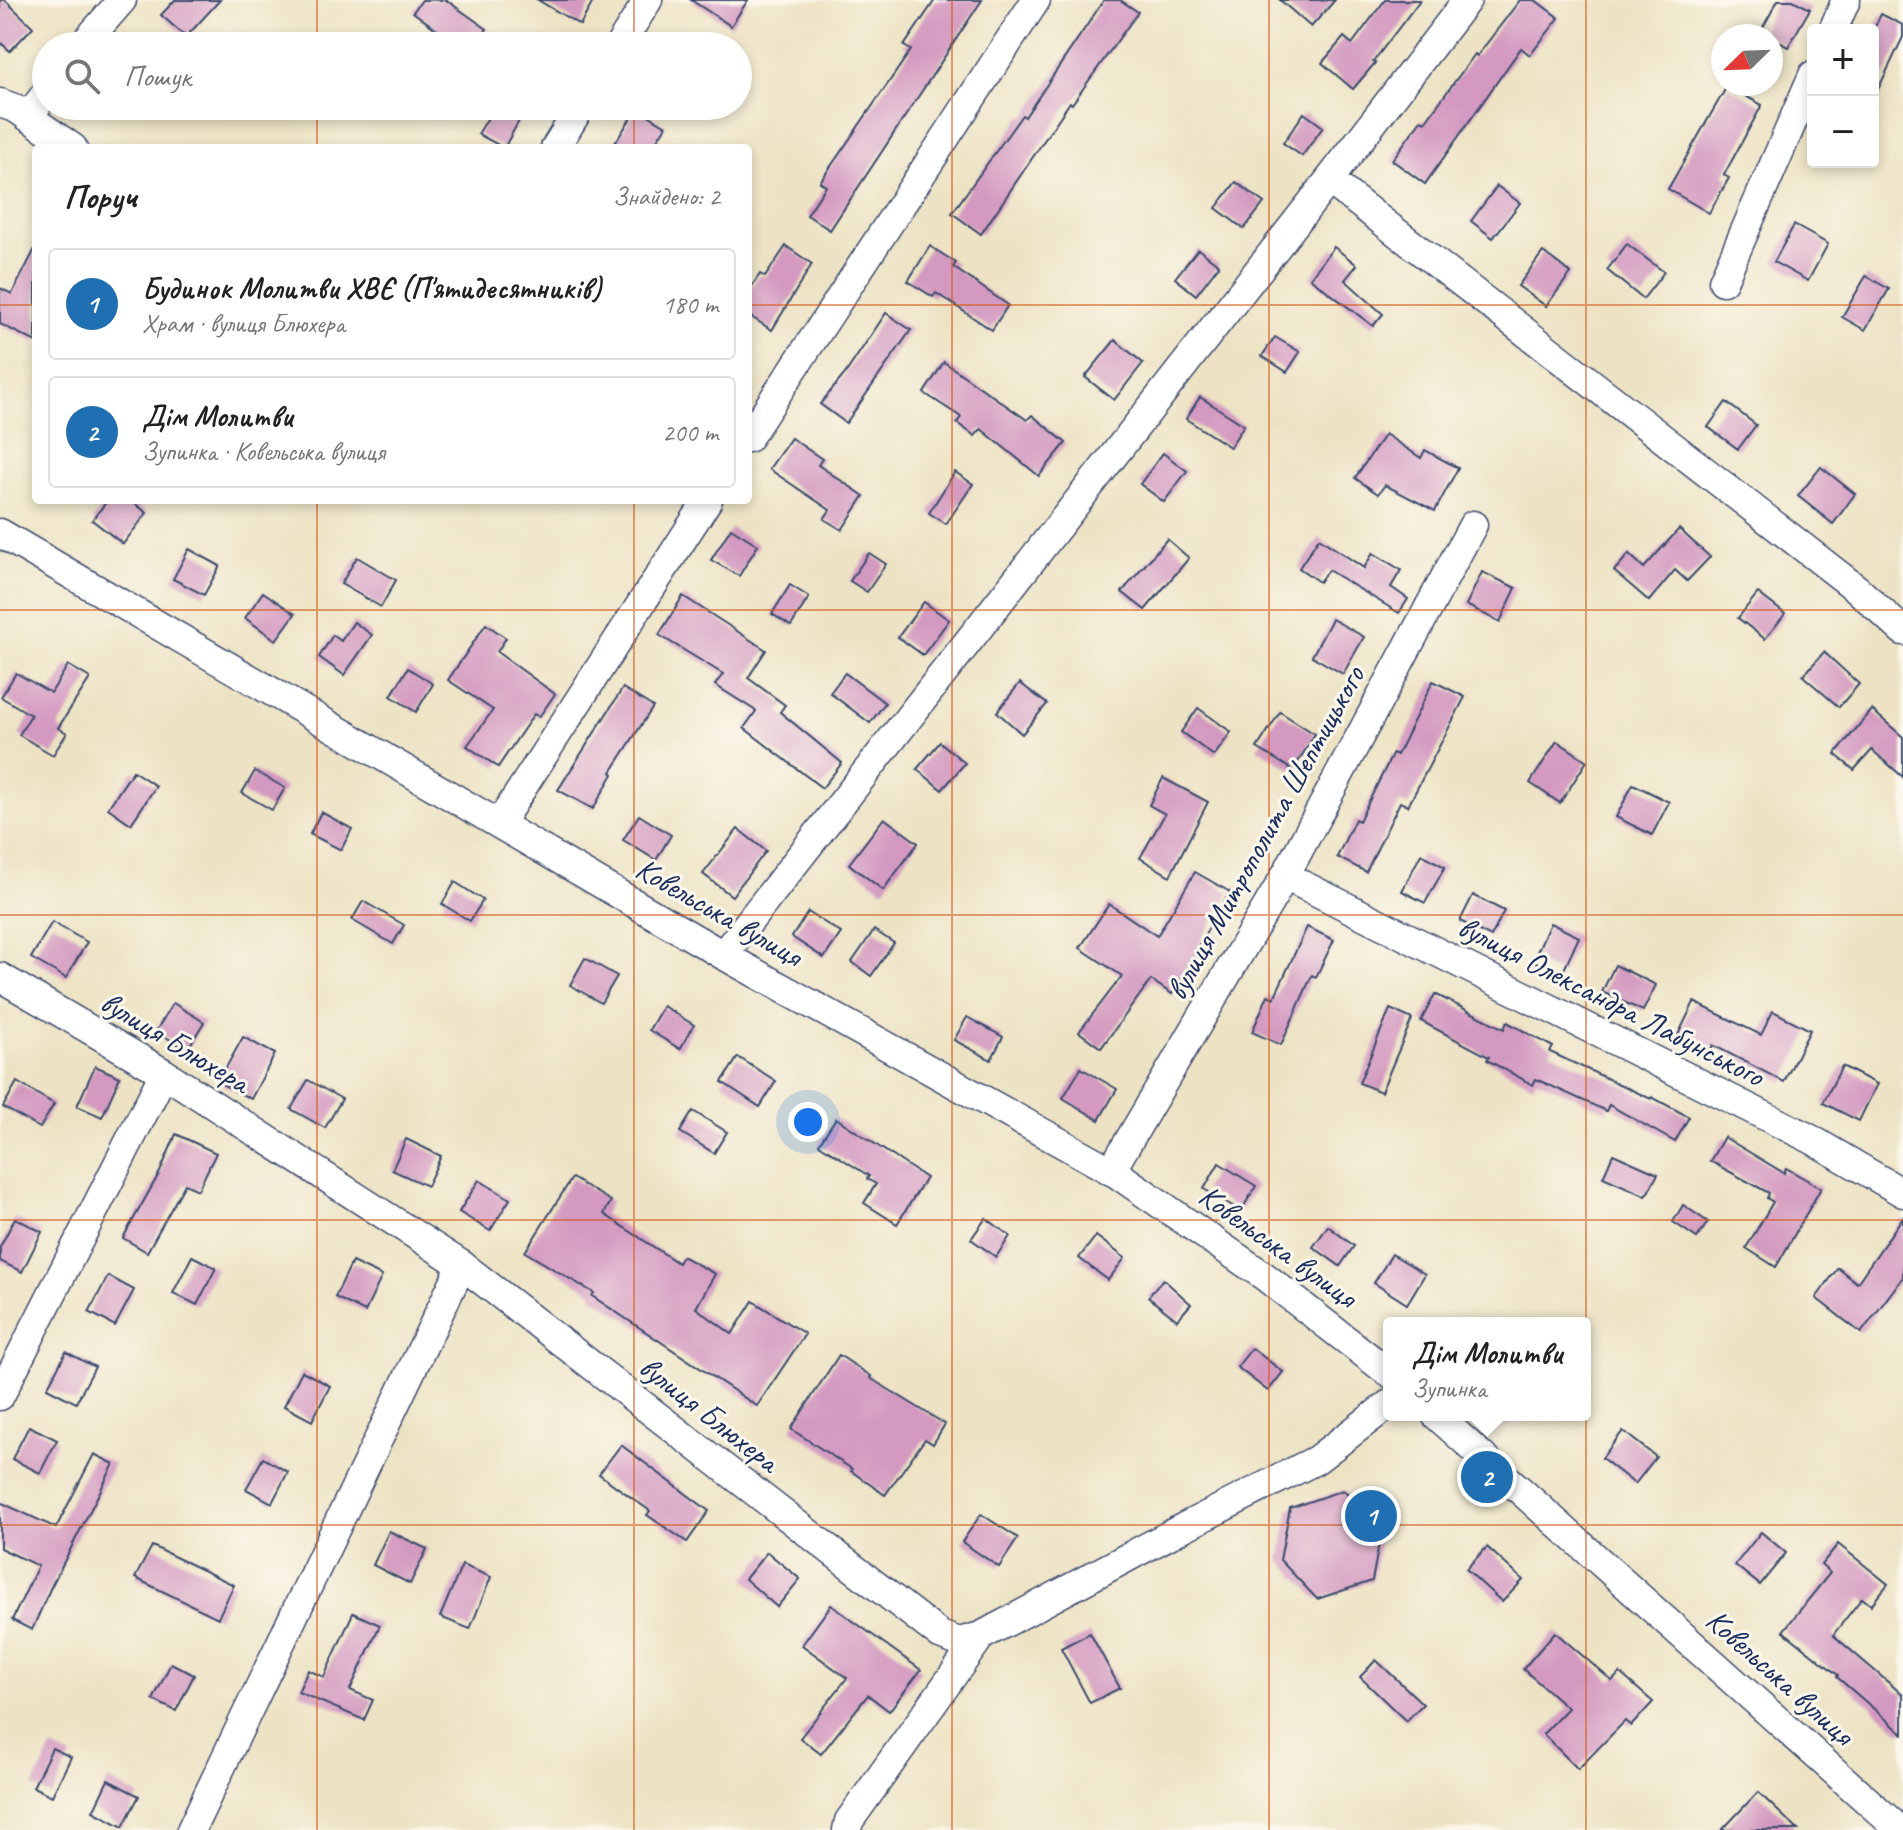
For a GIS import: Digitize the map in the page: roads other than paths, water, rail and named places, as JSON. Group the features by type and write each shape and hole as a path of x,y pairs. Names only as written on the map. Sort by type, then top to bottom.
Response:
{"street":[{"path":"94,32 122,0"},
{"path":"628,32 648,0"},
{"path":"752,432 1036,0"},
{"path":"723,955 1467,0"},
{"path":"1836,24 1846,0"},
{"path":"1723,281 1807,89"},
{"path":"0,103 17,109 32,120"},
{"path":"28,117 32,112"},
{"path":"32,120 67,144"},
{"path":"557,144 572,120"},
{"path":"1329,180 1857,589 1903,631"},
{"path":"499,824 705,504"},
{"name":"вулиця Митрополита Шептицького","path":"1111,1171 1285,876 1473,525"},
{"name":"Ковельська вулиця","path":"0,533 723,955 1111,1171 1264,1276 1383,1368"},
{"name":"вулиця Олександра Лабунського","path":"1285,876 1811,1139 1903,1193"},
{"name":"вулиця Блюхера","path":"0,977 164,1073 462,1265 940,1635 959,1642 981,1636 1316,1460 1383,1409"},
{"path":"0,1396 164,1073"},
{"path":"191,1830 462,1265"},
{"name":"Ковельська вулиця","path":"1443,1421 1900,1830"},
{"path":"847,1830 849,1821 981,1636"}],"place":[{"name":"Дім Молитви","path":"1487,1477"},
{"name":"Будинок Молитви ХВЄ (П'ятидесятників)","path":"1371,1516"}]}
